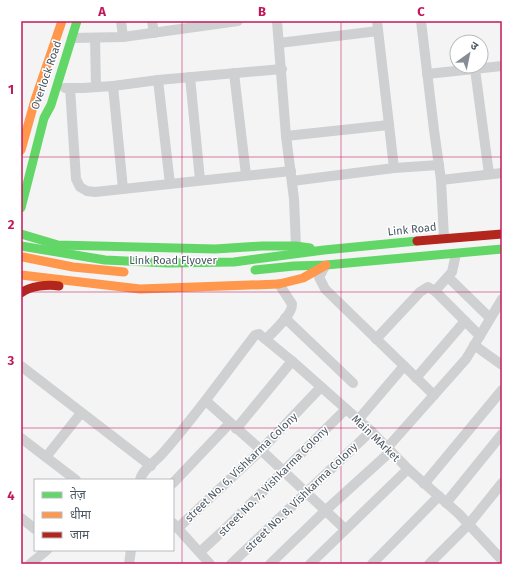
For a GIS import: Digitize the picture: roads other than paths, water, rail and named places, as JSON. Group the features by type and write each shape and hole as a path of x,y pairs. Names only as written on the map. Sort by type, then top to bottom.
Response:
{"street":[{"name":"Overlock Road","path":"21,150 35,100 62,21"},
{"name":"Overlock Road","path":"21,208 44,118 56,88 77,21"},
{"path":"121,21 123,37"},
{"path":"152,21 154,33"},
{"path":"72,38 123,37 216,22 238,21"},
{"path":"277,21 282,69 286,136 294,199 296,246"},
{"path":"421,21 441,180 444,238"},
{"path":"279,43 378,26 394,168"},
{"path":"95,38 96,87"},
{"path":"489,67 502,66"},
{"path":"56,88 112,86 158,80 282,69"},
{"path":"427,74 449,72"},
{"path":"234,73 246,175"},
{"path":"476,74 489,174"},
{"path":"190,77 200,180"},
{"path":"158,80 170,184"},
{"path":"112,86 123,189"},
{"path":"70,88 76,179 80,187 87,191 123,189 246,175 291,176 439,165"},
{"path":"35,100 50,105"},
{"path":"286,136 389,125"},
{"path":"441,180 502,173"},
{"path":"21,234 58,245 215,249 262,246 296,246 324,250"},
{"name":"Link Road","path":"324,250 444,238 502,234"},
{"name":"Link Road Flyover","path":"21,246 105,260 168,263 234,262 324,250"},
{"path":"243,271 502,250"},
{"path":"435,291 454,268 456,254"},
{"name":"Link Road Flyover","path":"21,257 55,264 99,270 130,272"},
{"path":"21,275 140,289 279,284 303,278 326,265"},
{"path":"326,265 319,277 325,289 434,395"},
{"path":"448,277 490,318"},
{"path":"140,479 143,474 206,401 257,334 266,339 291,310 292,304 279,284"},
{"path":"21,293 25,290 52,285 133,292 140,289"},
{"path":"376,339 424,288 428,287 435,291 465,321 477,340 501,363"},
{"path":"270,564 388,450 466,359 502,299"},
{"path":"285,318 353,383"},
{"path":"416,378 465,321"},
{"name":"Main MArket","path":"266,339 371,431 388,450 424,484 498,548 502,560"},
{"path":"174,482 233,426 292,361"},
{"path":"21,366 151,466"},
{"path":"358,420 404,366"},
{"name":"street No. 6, Vishkarma Colony","path":"175,526 261,450 321,387"},
{"path":"424,484 502,390"},
{"path":"206,401 284,471 345,529"},
{"name":"street No. 7, Vishkarma Colony","path":"200,552 346,409"},
{"path":"46,457 81,413"},
{"name":"street No. 8, Vishkarma Colony","path":"231,564 371,431"},
{"path":"372,564 443,500 502,434"},
{"path":"21,438 75,479"},
{"path":"310,564 408,469"},
{"path":"429,564 469,524 502,483"},
{"path":"21,518 34,528"},
{"path":"175,526 210,564"},
{"path":"30,564 47,551"},
{"path":"129,564 131,551"}]}
